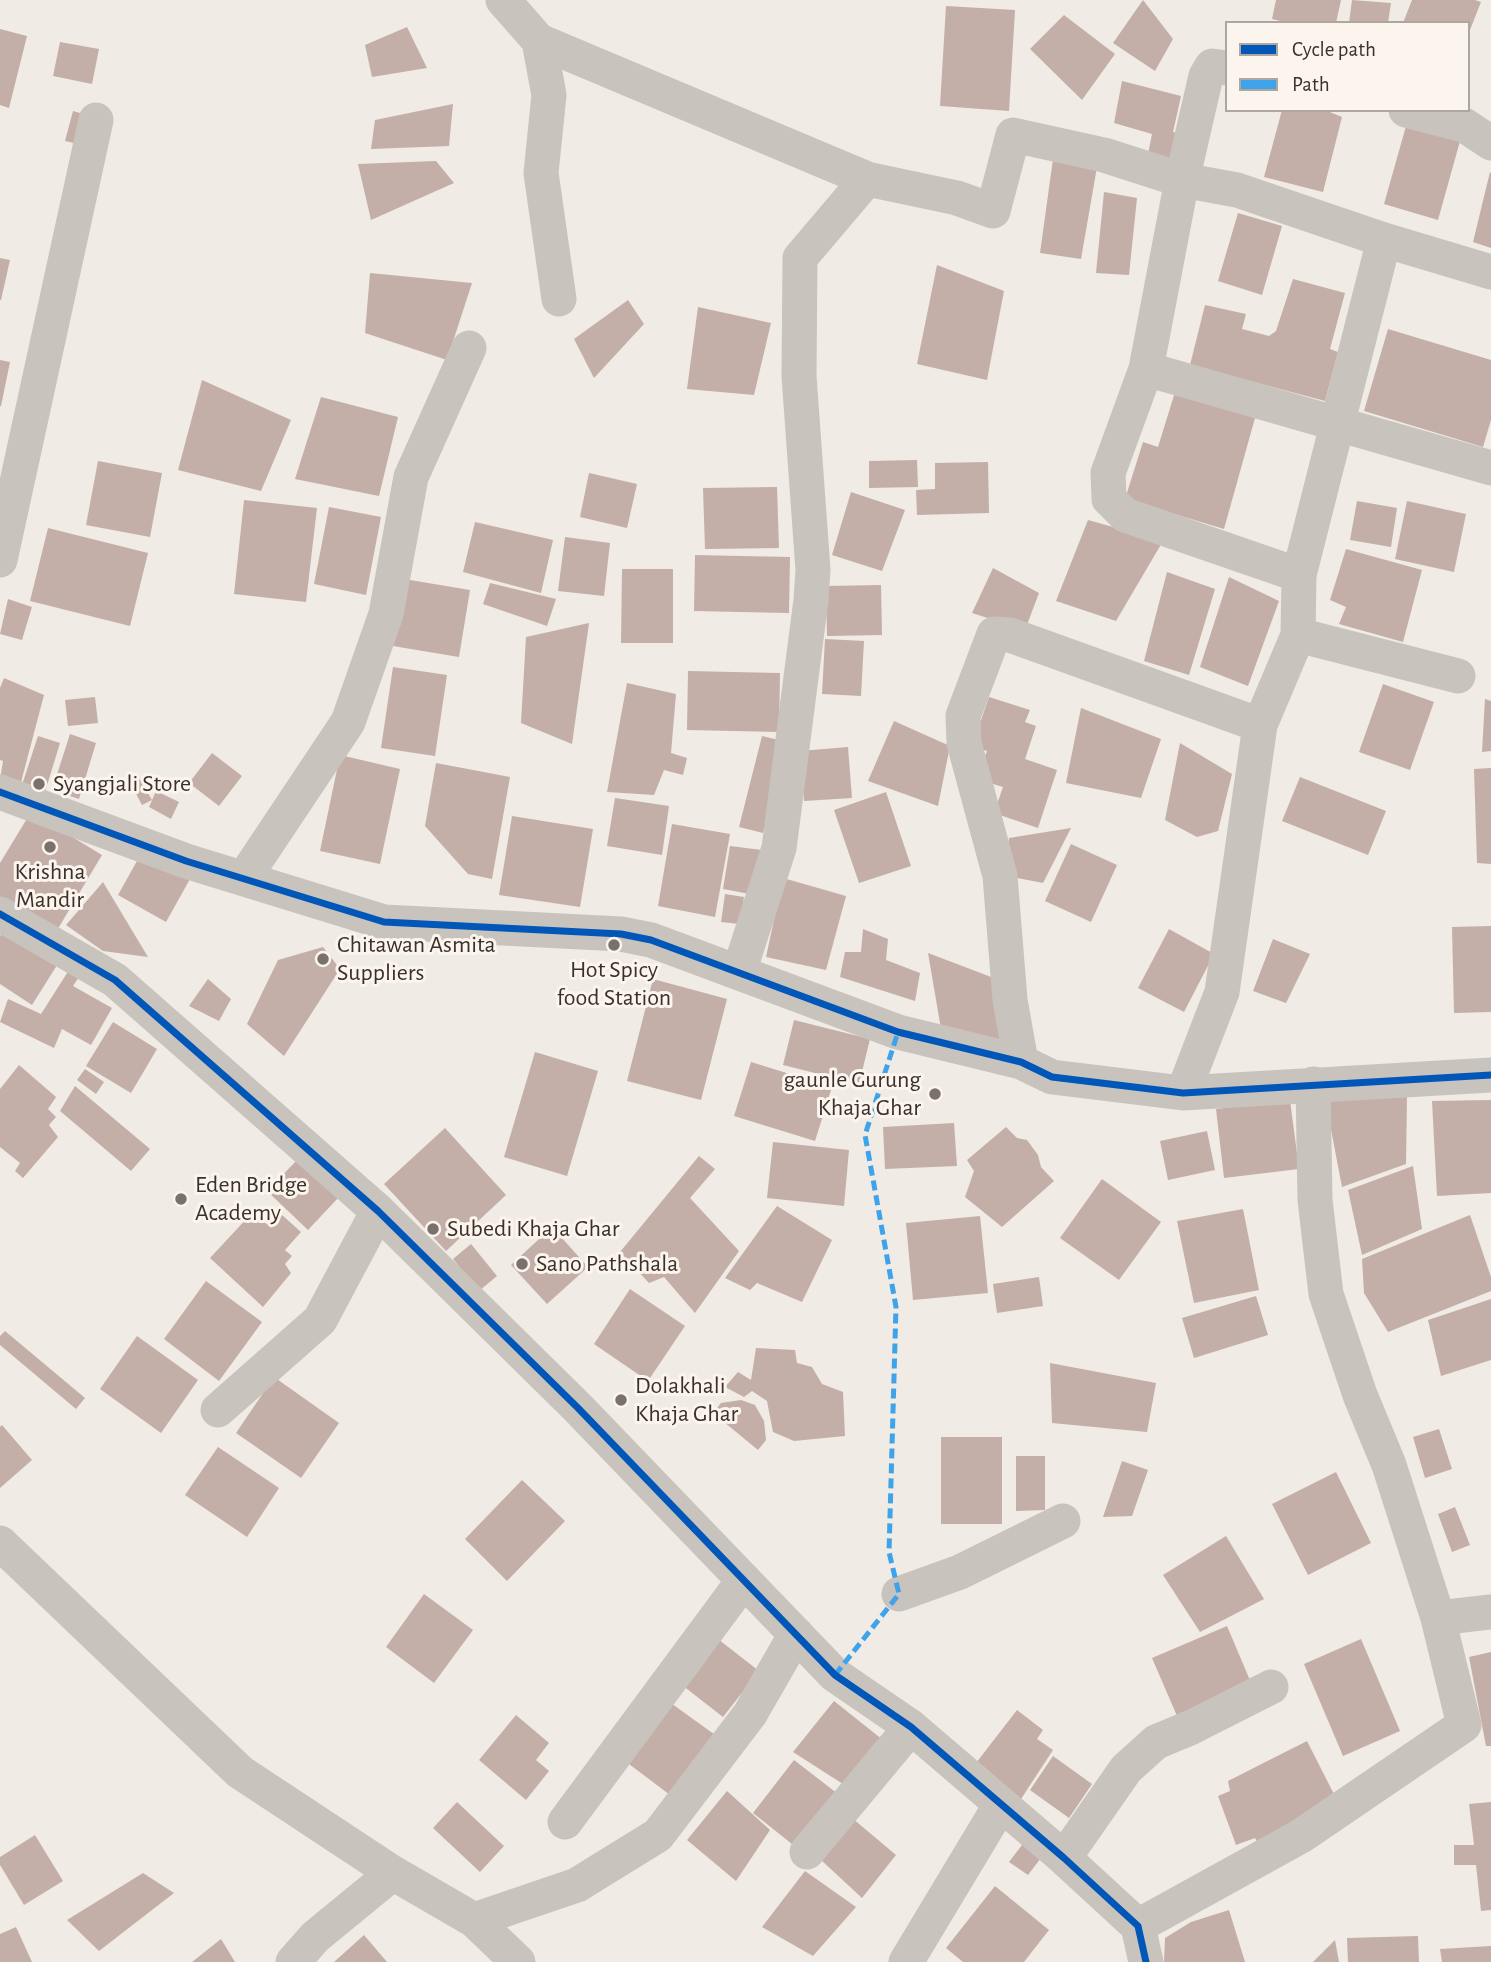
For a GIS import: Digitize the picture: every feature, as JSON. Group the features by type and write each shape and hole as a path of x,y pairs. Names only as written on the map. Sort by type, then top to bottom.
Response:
{"street":[{"path":"503,0 539,41 867,178 957,198 992,211 1013,135 1104,155 1182,180 1237,190 1384,240 1491,272"},
{"path":"539,41 549,95 541,173 559,299"},
{"path":"1225,68 1212,66 1206,76 1182,180 1146,369 1108,472 1109,499 1125,515 1299,575"},
{"path":"1414,112 1464,125 1491,143"},
{"path":"0,560 96,120"},
{"path":"740,972 779,848 812,590 813,570 799,376 800,258 867,178"},
{"path":"1184,1093 1222,992 1260,725 1298,635 1299,575 1339,426 1384,240"},
{"path":"244,878 348,722 386,614 411,477 469,348"},
{"path":"1146,369 1491,468"},
{"path":"1021,1062 1010,1000 1000,876 964,743 963,716 994,634 1010,635 1260,725"},
{"path":"1298,635 1458,676"},
{"path":"0,792 186,861 384,922 621,934 651,940 898,1032 1021,1062 1052,1077 1184,1093 1491,1075"},
{"path":"3,922 114,980 378,1211 578,1408 835,1675 911,1727 1064,1858 1138,1926 1146,1962"},
{"path":"1138,1926 1301,1836 1464,1725 1438,1618 1389,1465 1360,1395 1326,1294 1315,1200 1313,1084"},
{"path":"218,1410 320,1320 378,1211"},
{"path":"899,1594 960,1572 1063,1521"},
{"path":"0,1543 240,1772 393,1873 474,1920 518,1962"},
{"path":"565,1822 744,1580"},
{"path":"1438,1618 1491,1612"},
{"path":"474,1920 577,1885 658,1835 750,1714 796,1634"},
{"path":"1064,1858 1126,1769 1156,1741 1192,1727 1272,1687"},
{"path":"807,1852 911,1727"},
{"path":"906,1962 1002,1804"},
{"path":"293,1962 315,1937 393,1873"}],"building":[{"path":"1143,0 1173,39 1155,71 1113,43"},
{"path":"1276,0 1341,0 1336,21 1272,19"},
{"path":"1352,0 1391,3 1388,21 1349,21"},
{"path":"1412,0 1481,2 1470,30 1470,21 1404,21"},
{"path":"946,6 1015,10 1009,111 940,106"},
{"path":"1064,15 1115,54 1082,100 1030,49"},
{"path":"407,27 427,68 372,77 365,45"},
{"path":"0,29 27,36 9,108 0,105"},
{"path":"60,42 99,49 92,84 53,76"},
{"path":"1122,81 1181,96 1173,132 1184,135 1178,161 1148,154 1152,134 1114,123"},
{"path":"453,104 449,146 371,149 375,120"},
{"path":"73,111 94,117 87,146 65,141"},
{"path":"1281,112 1330,112 1342,117 1323,192 1264,177"},
{"path":"1408,119 1462,134 1438,220 1384,204"},
{"path":"1053,159 1097,167 1081,259 1040,253"},
{"path":"436,161 454,183 371,220 358,164"},
{"path":"1491,173 1491,248 1473,242"},
{"path":"1104,192 1137,198 1129,275 1096,273"},
{"path":"1238,213 1282,226 1262,295 1218,281"},
{"path":"0,258 10,260 1,300 0,300"},
{"path":"937,265 1004,291 987,380 917,364"},
{"path":"370,273 472,283 447,360 365,333"},
{"path":"1293,279 1345,293 1330,349 1338,352 1325,401 1190,365 1205,305 1246,314 1242,329 1269,336 1276,331"},
{"path":"628,300 644,324 594,378 574,339"},
{"path":"698,307 771,323 754,395 687,389"},
{"path":"1388,329 1491,360 1491,420 1483,447 1364,411"},
{"path":"0,360 10,362 1,406 0,406"},
{"path":"202,380 291,420 261,491 178,470"},
{"path":"1175,392 1255,418 1224,529 1125,499 1143,442 1158,447"},
{"path":"321,397 398,417 379,496 295,479"},
{"path":"917,460 918,487 869,488 869,461"},
{"path":"98,461 162,473 150,537 86,525"},
{"path":"988,462 989,513 917,515 916,490 935,489 935,463"},
{"path":"589,473 637,484 627,528 580,517"},
{"path":"777,487 779,548 705,549 703,488"},
{"path":"851,492 905,510 882,571 832,555"},
{"path":"244,500 317,508 306,602 234,594"},
{"path":"1357,501 1397,508 1391,547 1350,540"},
{"path":"1407,501 1466,514 1454,572 1395,559"},
{"path":"329,507 381,517 366,595 314,584"},
{"path":"1088,520 1163,541 1116,621 1056,601"},
{"path":"475,522 553,540 541,593 463,572"},
{"path":"48,528 148,553 130,626 30,601"},
{"path":"565,537 610,543 604,596 558,591"},
{"path":"1346,549 1422,570 1403,642 1339,624 1346,607 1330,600"},
{"path":"695,555 790,557 789,613 694,611"},
{"path":"993,568 1039,593 1025,630 972,613"},
{"path":"622,569 673,569 673,643 621,643"},
{"path":"1167,572 1215,589 1189,675 1144,661"},
{"path":"1229,577 1279,601 1248,686 1200,667"},
{"path":"404,579 470,590 459,657 393,646"},
{"path":"490,583 556,599 547,626 483,604"},
{"path":"881,585 882,635 827,636 826,586"},
{"path":"8,599 32,607 22,640 0,634"},
{"path":"589,623 572,744 521,723 526,637"},
{"path":"825,639 864,641 861,696 822,694"},
{"path":"393,667 447,675 435,756 381,748"},
{"path":"688,671 780,673 779,732 687,730"},
{"path":"4,678 44,695 20,786 0,780 3,761 0,760 0,688"},
{"path":"627,683 676,694 671,753 687,758 683,775 664,770 654,795 607,792"},
{"path":"1383,684 1434,702 1410,770 1359,752"},
{"path":"95,697 98,723 68,726 65,700"},
{"path":"989,697 1030,710 1025,722 1036,726 1025,759 1057,770 1038,828 994,813 1003,787 977,779 987,751 972,746"},
{"path":"1485,699 1491,701 1491,751 1482,752"},
{"path":"1081,708 1161,739 1141,798 1066,783"},
{"path":"894,721 950,746 938,806 868,781"},
{"path":"70,734 96,743 79,799 52,790"},
{"path":"38,736 60,743 45,792 22,785"},
{"path":"762,736 787,742 763,833 739,827"},
{"path":"1180,743 1232,774 1218,831 1197,837 1165,820"},
{"path":"848,747 852,798 804,801 800,751"},
{"path":"212,753 242,776 219,806 189,783"},
{"path":"340,755 400,769 380,864 320,851"},
{"path":"436,763 510,777 492,879 468,874 425,826"},
{"path":"1491,768 1491,864 1477,863 1474,769"},
{"path":"1300,777 1386,811 1368,855 1282,821"},
{"path":"140,779 152,800 142,805 131,784"},
{"path":"156,791 179,802 171,819 149,807"},
{"path":"886,792 911,866 859,883 834,810"},
{"path":"615,798 669,806 662,855 607,846"},
{"path":"31,812 102,855 56,932 0,897 0,863"},
{"path":"512,816 593,829 580,907 499,895"},
{"path":"672,824 730,834 715,917 658,906"},
{"path":"1071,828 1043,883 1007,876 1009,838"},
{"path":"1071,844 1117,865 1091,922 1045,901"},
{"path":"730,846 762,850 755,895 723,889"},
{"path":"142,852 190,879 166,922 118,895"},
{"path":"783,878 846,896 826,970 766,957"},
{"path":"103,882 148,957 103,951 66,925"},
{"path":"725,894 744,897 740,924 721,922"},
{"path":"1491,926 1491,1012 1454,1013 1452,927"},
{"path":"6,928 59,962 32,1005 0,984 0,936"},
{"path":"863,929 888,939 886,960 920,973 915,1001 840,977 845,952 861,952"},
{"path":"1169,929 1214,954 1184,1012 1138,988"},
{"path":"1273,939 1310,954 1286,1003 1253,991"},
{"path":"323,947 340,969 284,1056 247,1024 278,960"},
{"path":"928,953 999,980 1007,1048 941,1029"},
{"path":"69,970 79,977 73,986 112,1008 91,1045 62,1029 54,1048 0,1022 8,999 41,1014"},
{"path":"208,979 231,999 219,1021 189,1006"},
{"path":"653,979 727,999 701,1100 627,1081"},
{"path":"794,1020 870,1039 859,1084 783,1065"},
{"path":"113,1022 157,1049 131,1093 86,1066"},
{"path":"535,1052 598,1071 567,1176 504,1157"},
{"path":"751,1062 832,1087 815,1141 734,1116"},
{"path":"19,1065 56,1097 48,1109 56,1117 49,1125 58,1137 23,1178 15,1171 20,1163 0,1147 0,1089"},
{"path":"85,1069 104,1082 96,1094 77,1080"},
{"path":"75,1086 150,1149 131,1171 60,1111"},
{"path":"1407,1097 1406,1164 1342,1187 1325,1098"},
{"path":"1290,1100 1299,1169 1224,1178 1216,1109"},
{"path":"1491,1100 1491,1193 1437,1196 1432,1101"},
{"path":"954,1123 957,1166 885,1169 883,1127"},
{"path":"1006,1127 1017,1138 1027,1140 1038,1155 1041,1167 1054,1181 1002,1227 965,1197 974,1171 967,1160"},
{"path":"445,1128 506,1195 446,1251 384,1184"},
{"path":"1207,1131 1215,1170 1168,1180 1160,1141"},
{"path":"773,1142 849,1150 844,1206 767,1198"},
{"path":"699,1156 715,1169 690,1198 739,1251 695,1313 664,1277 649,1283 620,1252"},
{"path":"298,1159 339,1197 308,1230 267,1191"},
{"path":"1413,1166 1422,1229 1362,1255 1348,1190"},
{"path":"1102,1179 1161,1222 1119,1280 1060,1238"},
{"path":"777,1206 832,1240 802,1302 757,1283 750,1290 725,1278"},
{"path":"1243,1209 1259,1290 1194,1303 1177,1221"},
{"path":"250,1215 267,1224 282,1215 301,1232 285,1250 292,1256 285,1264 291,1273 263,1307 210,1258"},
{"path":"1470,1215 1491,1277 1491,1291 1388,1332 1364,1293 1362,1259"},
{"path":"980,1216 988,1293 913,1300 906,1223"},
{"path":"552,1227 588,1267 547,1304 511,1265"},
{"path":"471,1244 497,1276 479,1291 453,1259"},
{"path":"1039,1277 1043,1306 997,1313 993,1284"},
{"path":"206,1281 262,1322 219,1381 164,1339"},
{"path":"630,1289 685,1326 648,1381 594,1344"},
{"path":"1256,1296 1268,1335 1194,1358 1182,1318"},
{"path":"1491,1299 1491,1360 1441,1376 1428,1320"},
{"path":"5,1331 85,1398 76,1409 0,1345 0,1336"},
{"path":"137,1336 198,1380 161,1433 100,1389"},
{"path":"756,1348 795,1350 797,1363 812,1367 822,1384 843,1392 845,1436 794,1441 773,1432 767,1401 752,1391 744,1397 725,1387 738,1372 751,1380"},
{"path":"1050,1363 1156,1383 1147,1432 1052,1423"},
{"path":"274,1377 339,1423 301,1478 236,1433"},
{"path":"741,1400 755,1405 764,1421 766,1440 758,1450 713,1413 721,1403"},
{"path":"2,1425 32,1460 0,1488 0,1427"},
{"path":"1439,1429 1452,1469 1425,1478 1413,1437"},
{"path":"941,1437 1002,1437 1002,1524 941,1524"},
{"path":"218,1447 279,1488 247,1537 185,1495"},
{"path":"1016,1456 1045,1456 1045,1510 1016,1511"},
{"path":"1122,1461 1148,1470 1132,1516 1103,1517"},
{"path":"1336,1472 1371,1543 1308,1575 1272,1504"},
{"path":"522,1480 565,1521 507,1581 465,1539"},
{"path":"1455,1507 1470,1545 1452,1552 1438,1514"},
{"path":"1226,1536 1264,1599 1200,1632 1163,1575"},
{"path":"424,1594 473,1630 434,1683 386,1647"},
{"path":"1227,1626 1252,1685 1177,1716 1152,1658"},
{"path":"709,1632 759,1671 723,1717 673,1678"},
{"path":"1361,1639 1400,1731 1343,1756 1304,1664"},
{"path":"1491,1652 1491,1746 1486,1746 1469,1657"},
{"path":"668,1701 718,1737 674,1798 625,1761"},
{"path":"834,1701 883,1740 846,1786 793,1752"},
{"path":"1017,1710 1043,1730 1037,1739 1053,1750 1021,1799 976,1763"},
{"path":"516,1715 549,1743 536,1760 549,1771 526,1800 479,1760"},
{"path":"1307,1741 1340,1806 1259,1845 1255,1838 1236,1845 1218,1796 1230,1791 1228,1781"},
{"path":"1053,1756 1092,1784 1069,1818 1030,1790"},
{"path":"794,1760 838,1794 797,1848 753,1813"},
{"path":"727,1791 770,1830 736,1881 687,1840"},
{"path":"457,1802 504,1846 480,1872 433,1828"},
{"path":"1491,1802 1491,1910 1481,1911 1476,1865 1454,1865 1454,1845 1474,1845 1469,1804"},
{"path":"852,1818 896,1855 862,1898 821,1860"},
{"path":"35,1835 63,1881 24,1905 0,1865 0,1857"},
{"path":"1025,1841 1044,1854 1028,1875 1009,1862"},
{"path":"805,1871 856,1907 813,1956 762,1927"},
{"path":"143,1873 174,1893 99,1951 67,1920"},
{"path":"995,1886 1049,1930 1024,1962 963,1962 946,1948"},
{"path":"1229,1910 1245,1962 1164,1962 1165,1938 1191,1922"},
{"path":"16,1927 32,1962 0,1962 0,1934"},
{"path":"364,1935 387,1962 334,1962"},
{"path":"1418,1936 1419,1962 1348,1962 1347,1938"},
{"path":"221,1939 235,1962 192,1962"},
{"path":"1335,1940 1339,1962 1313,1962"},
{"path":"1491,1946 1491,1962 1442,1962 1440,1949"}],"marked path":[{"path":"835,1675 899,1594 889,1552 896,1307 865,1135 898,1032"}],"cycle path":[{"path":"0,792 186,861 384,922 621,934 651,940 898,1032 1021,1062 1052,1077 1183,1093 1491,1075"},
{"path":"0,914 115,980 378,1211 578,1408 835,1675 911,1727 1064,1858 1138,1926 1146,1962"}],"place":[{"name":"Syangjali Store","path":"39,784"},
{"name":"Krishna Mandir","path":"50,847"},
{"name":"Hot Spicy food Station","path":"614,945"},
{"name":"Chitawan Asmita Suppliers","path":"323,959"},
{"name":"gaunle Gurung Khaja Ghar","path":"935,1094"},
{"name":"Eden Bridge Academy","path":"181,1199"},
{"name":"Subedi Khaja Ghar","path":"433,1229"},
{"name":"Sano Pathshala","path":"522,1264"},
{"name":"Dolakhali Khaja Ghar","path":"621,1400"}]}
